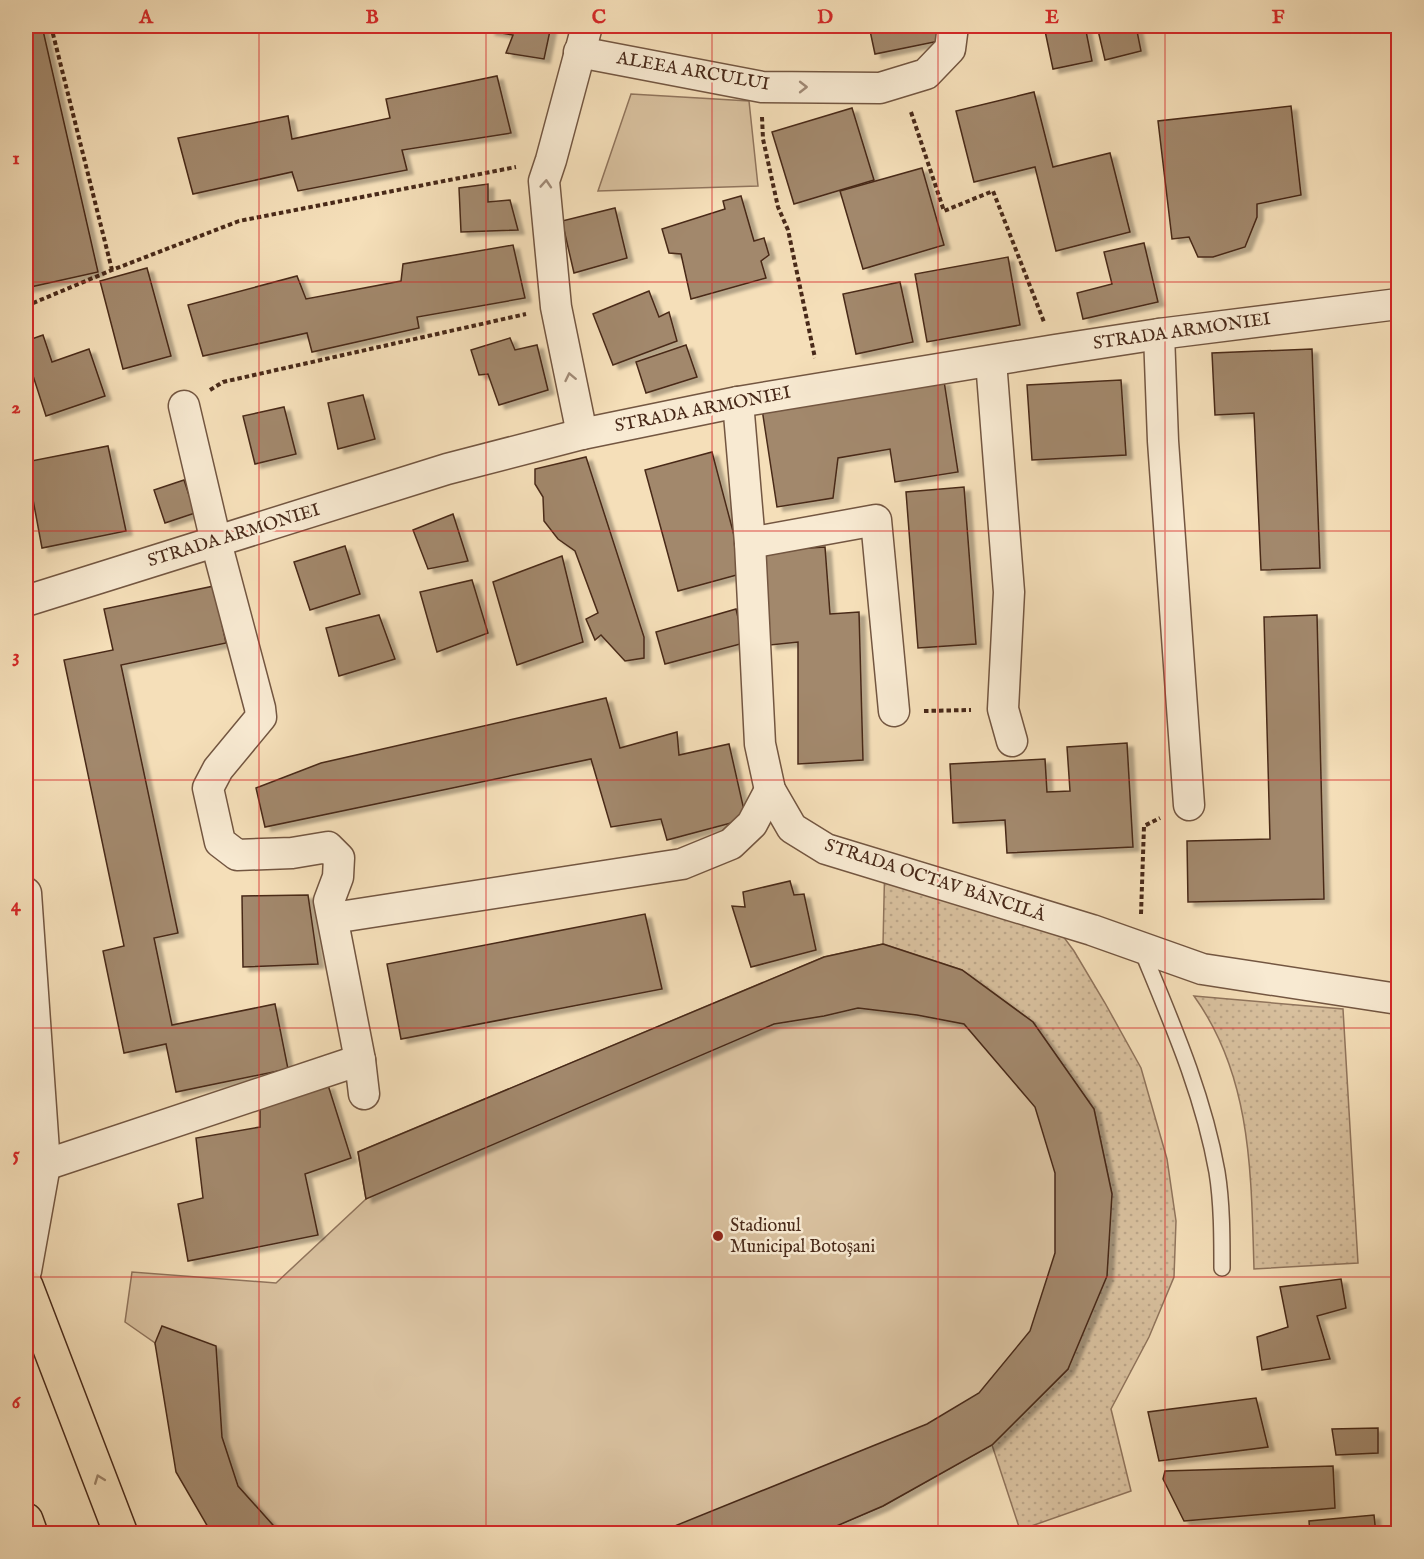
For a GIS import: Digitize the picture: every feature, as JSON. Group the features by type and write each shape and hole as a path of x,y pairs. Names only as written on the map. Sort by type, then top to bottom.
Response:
{"main road":[{"path":"26,1286 121,1533"},
{"path":"26,1520 31,1533"}],"street":[{"name":"ALEEA ARCULUI","path":"583,39 762,87 880,88 926,74 950,49 954,26"},
{"path":"582,434 556,308 544,181 583,39"},
{"name":"STRADA ARMONIEI","path":"26,601 447,469 582,434 738,402 1055,350 1159,334 1398,304"},
{"path":"1159,334 1163,441 1189,805"},
{"path":"991,361 1009,592 1003,709 1012,741"},
{"name":"STRADA OCTAV BĂNCILĂ","path":"738,402 750,543 760,744 770,790 792,828 826,849 1092,930 1203,969 1398,999"},
{"path":"184,406 261,717 218,769 208,788 220,842 237,855 292,853 328,847 339,858 338,877 329,901 360,1060 364,1094"},
{"path":"750,543 876,520 894,711"},
{"path":"333,918 682,864 731,844 752,824 770,790"},
{"path":"26,893 45,1165 26,1271"},
{"path":"45,1165 360,1060"}],"lane":[{"path":"1141,948 1175,1029 1199,1095 1217,1174 1222,1268"}],"path":[{"path":"51,26 112,270"},
{"path":"901,83 944,211 993,191 1055,350"},
{"path":"762,87 763,139 778,207 788,230 821,388"},
{"path":"26,306 239,221 551,160"},
{"path":"184,406 223,382 556,308"},
{"path":"894,711 1003,709"},
{"path":"1141,948 1144,826 1189,805"}],"shaded area":[{"path":"631,94 749,101 758,186 598,191"},
{"path":"885,856 1060,932 1105,1003 1141,1068 1167,1159 1176,1221 1174,1277 1149,1337 1111,1409 1131,1491 1020,1530 992,1445 1068,1369 883,944"},
{"name":"Stadionul Municipal Botoșani","path":"883,944 962,970 1033,1022 1094,1109 1112,1194 1068,1369 992,1445 883,1506 819,1533 212,1533 155,1343 125,1322 132,1272 276,1283 366,1199 358,1152 824,957"},
{"path":"1194,996 1343,1009 1358,1263 1254,1269 1249,1162 1238,1093 1213,1027"}],"building":[{"path":"26,26 42,26 98,272 26,288"},
{"path":"492,26 551,26 544,59 506,53 513,35 489,31"},
{"path":"869,26 946,26 949,39 875,54"},
{"path":"1044,26 1085,26 1092,61 1053,69"},
{"path":"1097,26 1136,26 1141,51 1105,60"},
{"path":"497,76 511,133 402,150 407,170 298,191 292,172 193,194 178,138 288,116 292,139 390,118 386,99"},
{"path":"1034,92 1053,167 1110,153 1130,232 1056,251 1035,167 974,182 956,111"},
{"path":"1291,106 1301,195 1257,204 1257,217 1245,247 1213,257 1198,257 1189,237 1172,239 1158,121"},
{"path":"852,108 874,180 794,204 772,132"},
{"path":"922,168 944,245 863,269 840,191"},
{"path":"488,184 488,202 510,200 518,230 461,232 459,188"},
{"path":"741,196 754,241 764,238 769,255 761,261 766,278 691,299 681,254 669,253 662,229 725,209 723,201"},
{"path":"615,208 627,258 574,273 562,221"},
{"path":"1144,243 1158,302 1083,319 1077,293 1112,284 1104,252"},
{"path":"513,245 525,298 417,317 419,328 312,352 307,333 203,356 188,305 297,276 306,299 401,281 403,264"},
{"path":"1008,257 1020,325 927,342 915,274"},
{"path":"147,268 171,356 123,369 100,281"},
{"path":"900,282 913,342 856,354 843,294"},
{"path":"649,291 659,317 669,312 677,341 613,365 593,314"},
{"path":"43,335 52,362 89,349 105,396 46,416 26,354 26,341"},
{"path":"510,338 515,350 537,345 548,390 499,405 488,374 479,375 471,350"},
{"path":"686,345 697,377 646,393 636,362"},
{"path":"1312,349 1320,568 1261,570 1254,413 1215,415 1212,353"},
{"path":"1121,380 1126,455 1032,460 1027,385"},
{"path":"944,381 958,472 895,482 890,449 838,458 833,498 777,507 762,409"},
{"path":"363,395 375,439 338,449 328,403"},
{"path":"284,407 296,454 255,464 243,416"},
{"path":"108,446 126,531 42,548 26,462"},
{"path":"712,452 744,573 678,591 645,470"},
{"path":"586,457 644,637 644,658 625,661 601,635 595,640 586,619 598,613 575,551 558,539 544,521 543,497 535,484 535,469"},
{"path":"184,480 195,513 165,523 154,490"},
{"path":"964,487 976,644 918,648 906,492"},
{"path":"453,514 468,561 428,569 413,530"},
{"path":"345,546 360,594 310,610 294,562"},
{"path":"825,547 830,614 859,612 863,760 798,764 798,642 770,645 762,551"},
{"path":"562,556 583,642 517,665 493,582"},
{"path":"472,580 488,633 437,652 420,592"},
{"path":"214,586 226,643 121,665 178,933 154,938 172,1025 275,1004 288,1069 176,1092 166,1044 124,1053 103,951 124,946 64,660 113,650 104,609"},
{"path":"736,609 744,643 665,664 656,632"},
{"path":"379,615 395,659 339,676 326,628"},
{"path":"1317,615 1324,899 1188,902 1187,841 1270,839 1264,617"},
{"path":"606,698 620,748 677,732 679,755 729,744 746,819 667,840 661,819 611,827 591,759 265,827 256,788 321,763"},
{"path":"1127,743 1133,847 1007,853 1005,820 953,823 950,764 1045,759 1047,792 1070,791 1067,747"},
{"path":"790,881 794,895 804,894 816,950 751,967 732,906 745,907 743,892"},
{"path":"308,895 318,964 243,967 242,896"},
{"path":"645,914 662,989 401,1039 387,964"},
{"path":"883,944 962,970 1033,1022 1094,1109 1112,1194 1107,1276 1068,1369 992,1445 883,1506 832,1528 834,1534 655,1534 927,1424 979,1393 1030,1331 1055,1253 1055,1173 1035,1107 964,1024 917,1015 858,1008 774,1024 366,1199 358,1152 824,957"},
{"path":"328,1085 351,1158 305,1174 318,1235 188,1261 178,1204 203,1198 196,1138 260,1127 260,1109"},
{"path":"1341,1279 1346,1308 1317,1316 1330,1359 1262,1370 1257,1337 1288,1327 1280,1287"},
{"path":"162,1326 216,1346 222,1437 238,1486 281,1534 212,1534 176,1472 155,1343"},
{"path":"1256,1398 1268,1447 1159,1461 1148,1412"},
{"path":"1378,1428 1378,1453 1336,1455 1332,1429"},
{"path":"1333,1466 1335,1508 1184,1521 1163,1479 1165,1471"},
{"path":"1374,1515 1376,1534 1310,1534 1309,1521"},
{"path":"1220,1528 1221,1534 1202,1534"}],"place":[{"name":"Stadionul Municipal Botoșani","path":"718,1236"}]}
